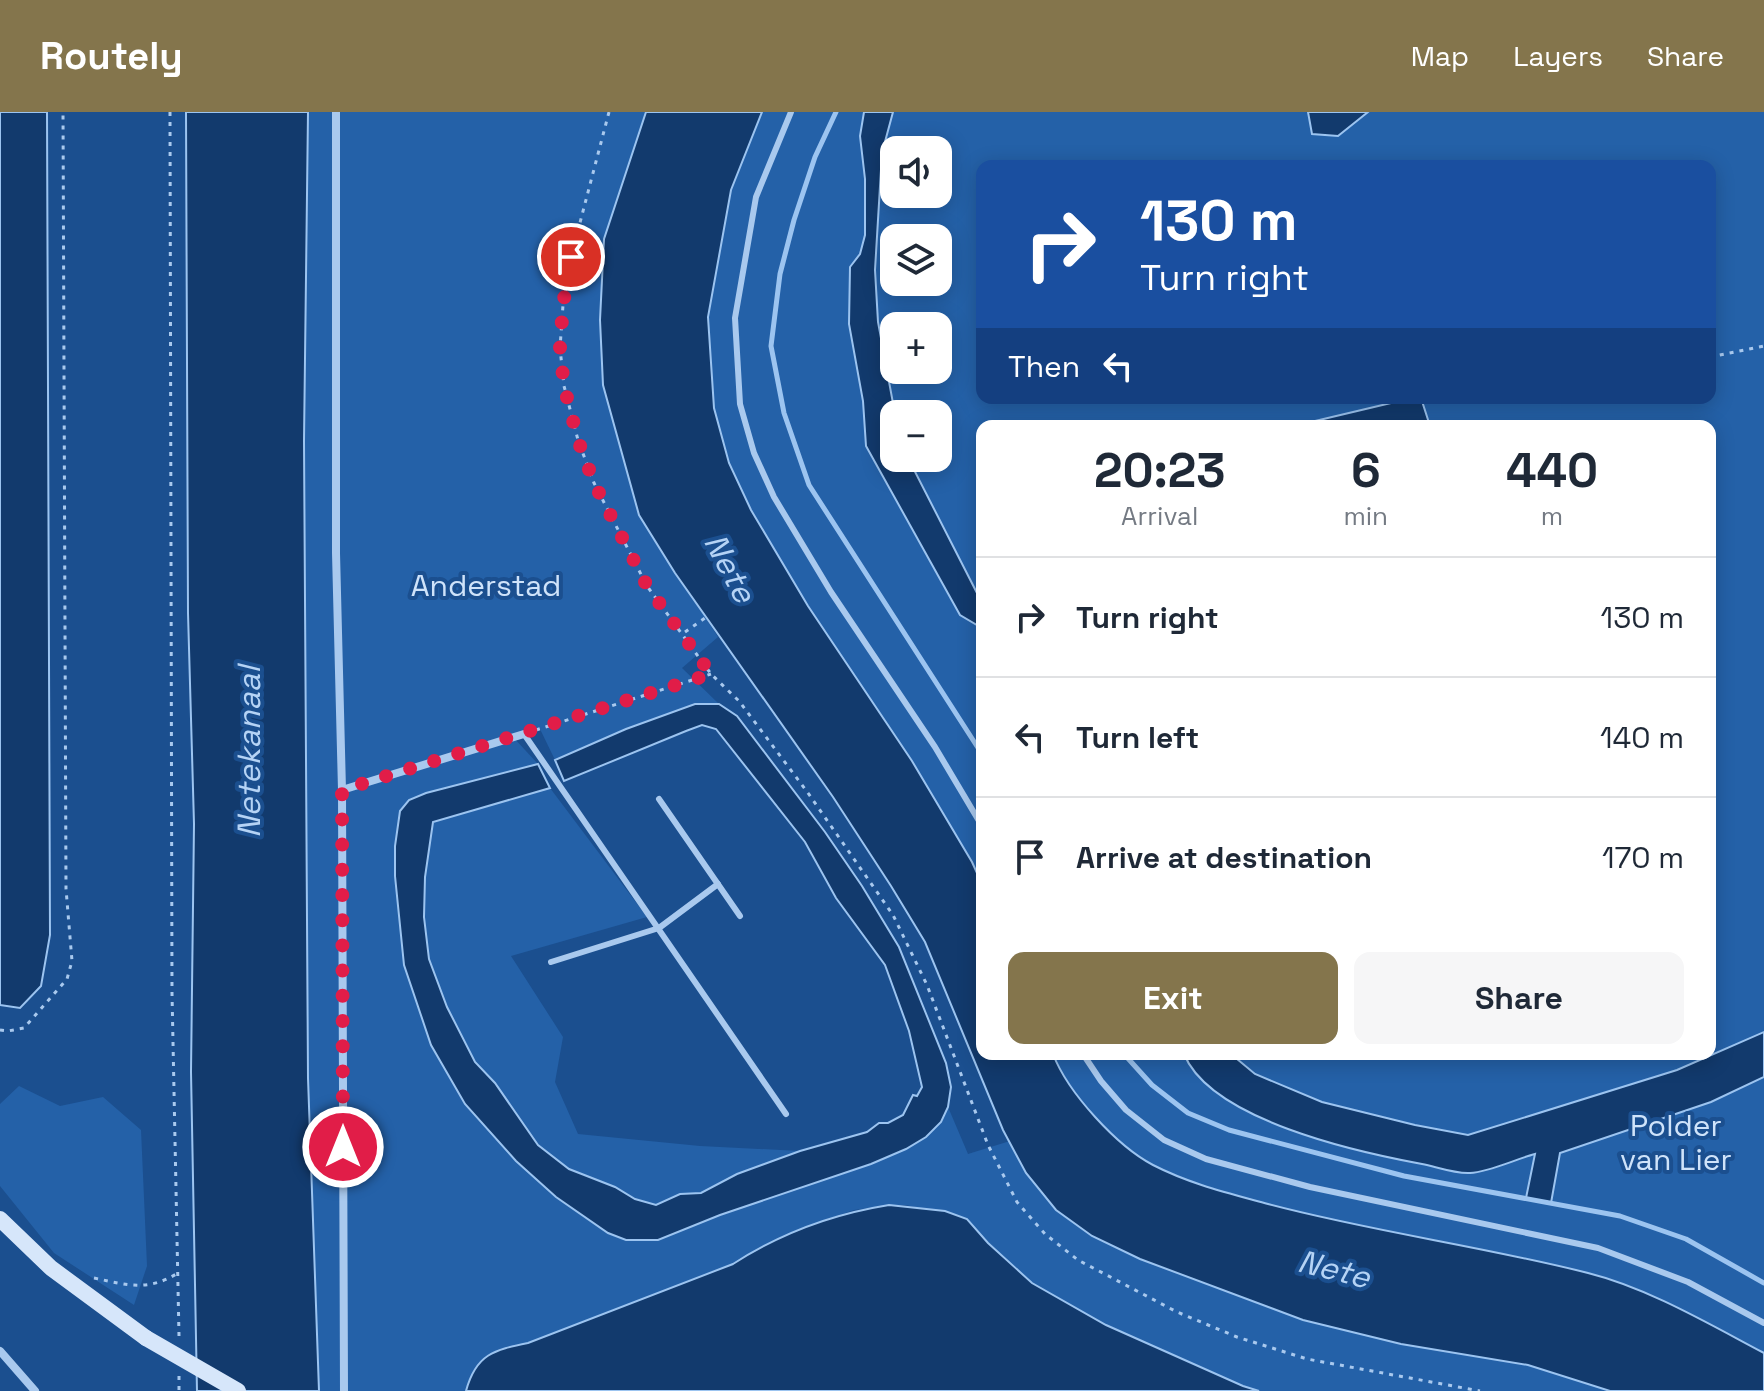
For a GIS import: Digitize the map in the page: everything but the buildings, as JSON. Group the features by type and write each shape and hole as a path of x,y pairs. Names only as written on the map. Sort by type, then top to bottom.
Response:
{"main road":[{"path":"0,1219 51,1268 146,1338 238,1391"}],"street":[{"path":"336,112 336,553 342,790 344,1391"},
{"path":"342,790 524,734"},
{"path":"0,1351 35,1391"}],"lane":[{"path":"791,112 756,197 735,318 740,404 754,453 774,497 831,592 935,747 976,816"},
{"path":"524,734 786,1114"},
{"path":"659,799 740,916"},
{"path":"551,962 659,928 718,884"},
{"path":"1087,1060 1126,1110 1164,1140 1206,1159 1310,1187 1598,1248 1688,1282 1764,1323"}],"path":[{"path":"0,1030 24,1028 67,979 72,961 66,889 63,112"},
{"path":"170,112 172,977 179,1347"},
{"path":"609,112 584,199 563,305 560,348 564,386 578,440 599,495 647,586 711,674 739,701 791,770 893,915 927,985 988,1145 1017,1202 1045,1234 1078,1260 1121,1285 1189,1317 1272,1350 1480,1391"},
{"path":"1716,356 1764,346"},
{"path":"684,633 705,618"},
{"path":"524,734 711,674"},
{"path":"86,1276 139,1287 162,1283 178,1273"},
{"path":"179,1376 179,1391"}],"green space":[{"name":"Anderstad","path":"308,112 646,112 604,239 600,320 603,385 639,515 718,637 682,668 719,704 695,704 626,729 555,760 540,729 513,737 538,764 488,777 400,812 398,825 396,863 399,914 516,1161 556,1197 594,1224 626,1240 658,1240 720,1215 871,1164 926,1137 941,1122 948,1107 968,1154 1010,1141 1026,1173 1140,1259 1303,1320 1401,1344 1528,1365 1610,1391 1259,1391 1106,1325 1032,1283 967,1219 906,1205 889,1205 854,1210 794,1231 733,1264 528,1343 505,1348 481,1361 466,1391 319,1391 308,1078 304,441"},
{"name":"Polder van Lier","path":"762,112 1764,112 1764,1353 1678,1308 1588,1273 1308,1214 1224,1192 1167,1172 1139,1156 1109,1132 1070,1085 1056,1060 1716,1060 1716,420 976,420 976,871 912,761 808,606 751,510 729,463 714,408 708,317 731,190"},
{"path":"550,788 647,917 511,956 563,1037 555,1082 578,1134 700,1146 800,1151 737,1174 701,1193 680,1194 656,1205 635,1199 615,1187 569,1169 538,1145 495,1083 475,1062 447,1007 429,959 424,917 425,877 433,822"},
{"path":"19,1086 60,1106 103,1097 141,1130 147,1266 134,1305 54,1253 0,1186 0,1104"}],"water":[{"path":"0,112 47,112 50,935 41,986 20,1008 0,1005"},
{"name":"Netekanaal","path":"186,112 308,112 304,441 308,1078 319,1391 197,1391 191,1072 194,824 188,613"},
{"name":"Nete","path":"646,112 762,112 731,190 708,317 714,408 729,463 751,510 808,606 912,761 976,871 976,1060 1056,1060 1070,1085 1109,1132 1153,1165 1195,1183 1308,1214 1588,1273 1656,1297 1764,1353 1764,1391 1610,1391 1528,1365 1401,1344 1303,1320 1140,1259 1092,1236 1056,1210 1026,1173 1003,1130 925,942 833,797 675,573 639,515 603,385 600,320 604,239"},
{"path":"864,112 893,112 887,136 880,136 875,270 880,384 889,384 892,400 880,400 880,471 866,446 863,401 849,324 850,267 860,254 865,235 865,179 860,136"},
{"path":"1308,112 1368,112 1338,136 1312,134"},
{"path":"1387,404 1423,404 1428,420 1319,420"},
{"path":"880,472 915,472 976,591 976,624 960,615"},
{"path":"695,704 719,704 737,716 862,886 899,947 946,1063 951,1087 948,1107 941,1122 926,1137 906,1149 658,1240 626,1240 608,1233 556,1197 516,1161 465,1104 431,1045 404,965 395,846 400,811 409,800 538,764 550,788 433,822 425,877 424,917 429,959 447,1007 475,1062 495,1083 538,1145 569,1169 615,1187 635,1199 656,1205 680,1194 701,1193 737,1174 800,1151 867,1132 879,1123 888,1123 903,1115 913,1095 917,1096 922,1087 909,1031 885,965 836,898 805,842 716,729 702,725 564,781 555,760 626,729"},
{"path":"1764,1032 1764,1077 1711,1102 1560,1153 1551,1203 1526,1198 1535,1154 1486,1170 1464,1173 1361,1151 1254,1115 1223,1097 1199,1077 1188,1060 1238,1060 1255,1074 1322,1102 1468,1135 1677,1070 1700,1060 1716,1060 1716,1053"},
{"path":"889,1205 945,1211 967,1219 1032,1283 1106,1325 1259,1391 466,1391 481,1361 505,1348 528,1343 733,1264 808,1226"}],"waterway":[{"path":"836,112 815,157 780,274 771,346 784,413 809,485 976,745"},
{"path":"1129,1060 1152,1085 1188,1113 1229,1130 1404,1176 1620,1216 1686,1239 1764,1283"}],"route":[{"path":"343,1147 342,790 711,674 682,630 647,586 594,483 578,440 564,386 560,348 571,257"}]}
